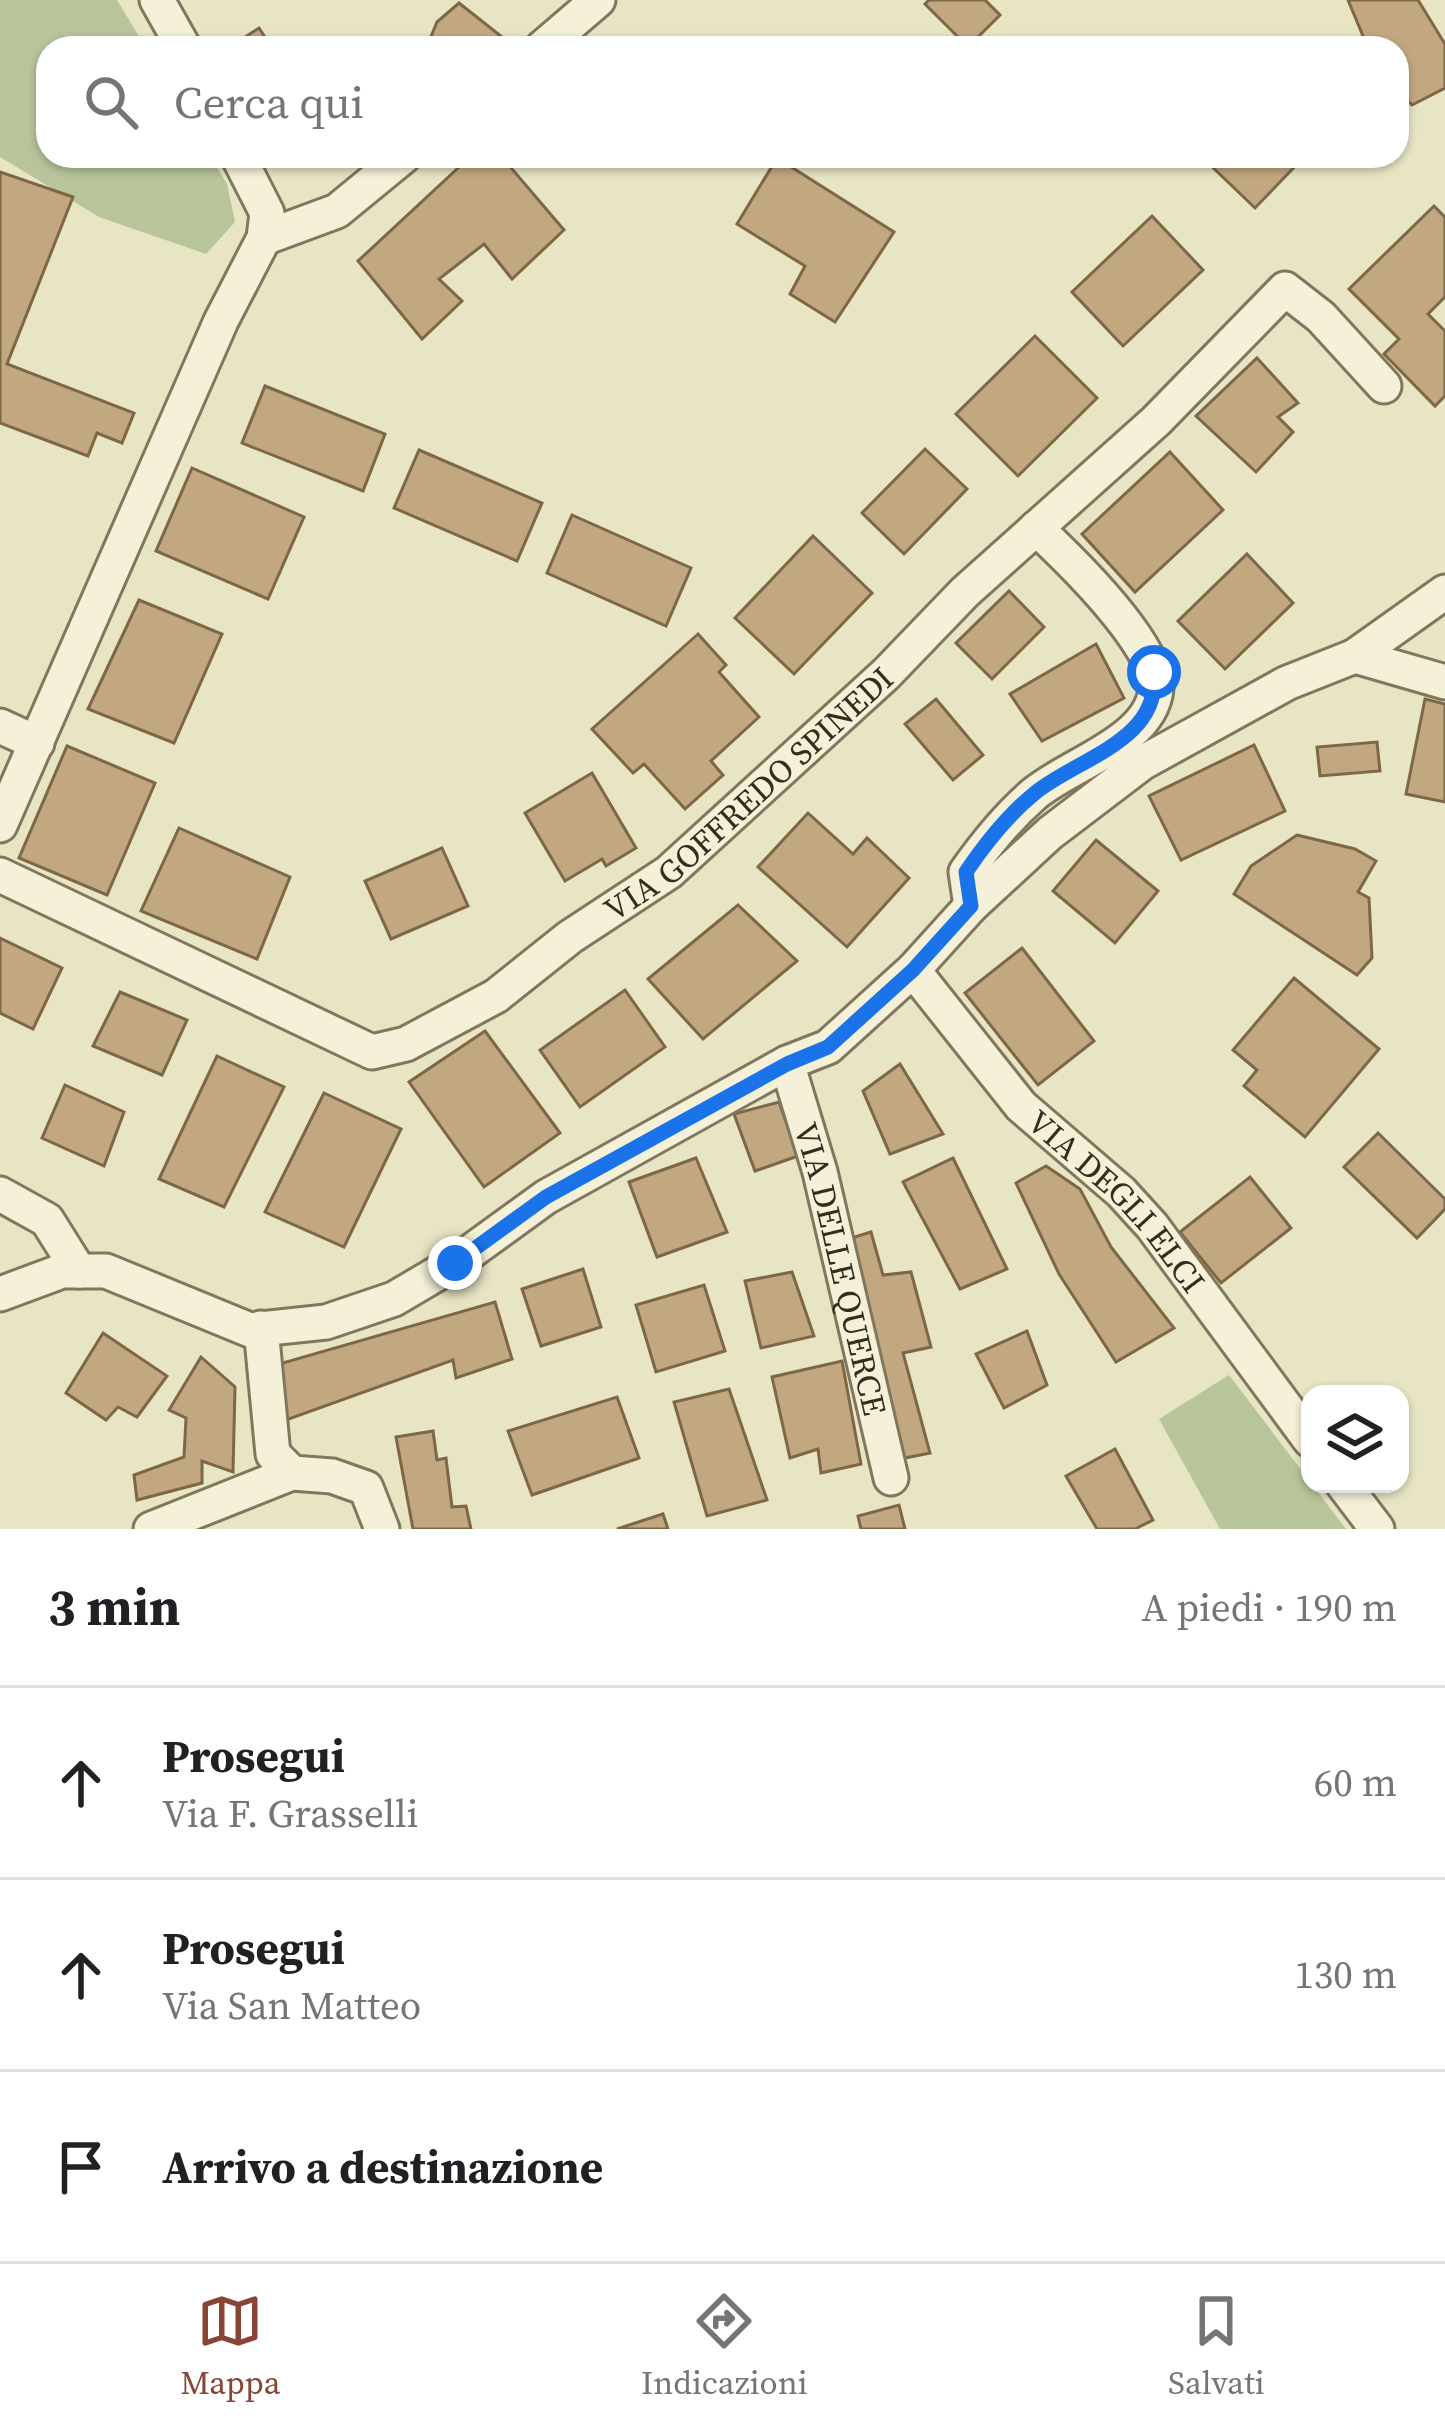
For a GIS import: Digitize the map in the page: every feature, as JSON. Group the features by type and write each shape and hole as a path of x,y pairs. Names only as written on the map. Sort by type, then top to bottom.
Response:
{"street":[{"path":"157,0 177,36"},
{"path":"556,36 598,0"},
{"path":"0,825 221,321 264,238 267,213 244,168"},
{"path":"264,238 337,211 389,168"},
{"name":"VIA GOFFREDO SPINEDI","path":"0,875 372,1052 406,1044 496,996 570,938 669,872 722,827 1036,528 1156,421 1285,289 1321,317 1384,386"},
{"path":"971,906 966,872 981,850 1035,793 1138,724 1150,709 1156,689 1146,654 1083,572 1036,528"},
{"path":"0,1294 62,1271 106,1271 250,1330 326,1322 394,1299 455,1263 546,1197 787,1064 828,1047 1050,833 1142,763 1287,682 1355,656 1445,592"},
{"path":"1355,656 1445,682"},
{"path":"0,726 37,743"},
{"name":"VIA DEGLI ELCI","path":"913,970 1021,1106 1121,1192 1152,1226 1301,1428"},
{"name":"VIA DELLE QUERCE","path":"787,1064 820,1172 891,1478"},
{"path":"0,1194 47,1220 79,1271"},
{"path":"262,1328 273,1454 292,1473"},
{"path":"152,1529 292,1473 332,1476 366,1488 382,1529"},
{"path":"1350,1493 1377,1529"}],"green space":[{"path":"0,0 117,0 139,36 36,36 36,168 217,168 227,184 235,222 206,254 99,217 0,157"},
{"path":"1229,1375 1301,1470 1301,1493 1319,1493 1346,1529 1220,1529 1159,1419"}],"building":[{"path":"929,0 985,0 1000,15 979,36 957,36 925,4"},
{"path":"1348,0 1418,0 1445,44 1445,88 1412,105 1409,36 1363,36"},
{"path":"459,3 501,36 431,36 437,22"},
{"path":"458,168 511,168 564,230 512,279 484,244 439,279 462,301 422,339 358,261"},
{"path":"771,168 793,168 894,232 835,322 790,294 805,266 737,224"},
{"path":"1213,168 1293,168 1255,208"},
{"path":"0,172 73,197 7,364 134,413 122,443 97,433 88,456 0,423"},
{"path":"1434,206 1445,217 1445,297 1428,314 1445,331 1445,396 1435,406 1384,354 1399,339 1349,289"},
{"path":"1152,216 1203,270 1123,346 1072,292"},
{"path":"1035,336 1097,398 1018,476 956,414"},
{"path":"1257,358 1298,403 1278,417 1293,432 1256,472 1196,416"},
{"path":"265,386 385,434 363,491 242,443"},
{"path":"925,449 967,489 904,554 862,513"},
{"path":"419,450 542,503 517,561 394,508"},
{"path":"1170,452 1223,510 1135,592 1082,534"},
{"path":"192,468 304,517 268,599 156,551"},
{"path":"572,515 691,568 666,626 547,573"},
{"path":"813,536 872,593 794,674 735,618"},
{"path":"1247,554 1293,603 1225,669 1178,621"},
{"path":"1009,591 1044,627 992,679 956,643"},
{"path":"139,600 222,634 174,743 88,709"},
{"path":"698,634 726,665 719,672 759,717 711,761 723,775 685,809 644,764 633,773 592,729"},
{"path":"1096,644 1124,698 1042,741 1010,694"},
{"path":"936,699 983,755 953,780 905,724"},
{"path":"1425,699 1445,704 1445,802 1406,794"},
{"path":"1377,742 1380,771 1320,776 1317,747"},
{"path":"1254,745 1285,811 1181,860 1149,796"},
{"path":"67,746 155,783 107,895 19,858"},
{"path":"592,773 636,848 606,866 602,859 565,881 525,813"},
{"path":"808,813 853,854 867,838 909,878 847,947 758,867"},
{"path":"179,828 290,877 257,959 141,911"},
{"path":"1297,835 1355,849 1376,861 1358,892 1369,898 1372,958 1357,975 1234,894 1251,866"},
{"path":"1096,840 1158,891 1115,943 1053,891"},
{"path":"442,848 468,906 391,939 365,881"},
{"path":"738,905 797,961 703,1039 648,979"},
{"path":"0,938 62,968 33,1029 0,1013"},
{"path":"1022,948 1094,1041 1038,1085 965,993"},
{"path":"1294,978 1379,1049 1305,1137 1244,1086 1257,1070 1233,1050"},
{"path":"625,990 665,1047 580,1107 540,1050"},
{"path":"120,992 187,1020 162,1075 93,1046"},
{"path":"485,1031 560,1133 484,1187 409,1082"},
{"path":"217,1056 284,1087 224,1207 159,1179"},
{"path":"900,1064 943,1134 890,1154 863,1091"},
{"path":"65,1085 124,1112 104,1166 42,1138"},
{"path":"324,1093 401,1129 344,1247 265,1212"},
{"path":"779,1102 798,1156 755,1171 734,1114"},
{"path":"1378,1133 1445,1199 1445,1209 1417,1238 1344,1167"},
{"path":"696,1158 727,1232 657,1257 629,1182"},
{"path":"953,1158 1007,1269 960,1289 903,1182"},
{"path":"1046,1166 1080,1189 1111,1247 1174,1328 1116,1362 1059,1274 1016,1183"},
{"path":"1250,1177 1291,1228 1221,1283 1180,1232"},
{"path":"871,1232 883,1275 911,1272 931,1347 903,1353 930,1453 895,1460 842,1241"},
{"path":"583,1269 601,1327 541,1346 522,1289"},
{"path":"792,1272 814,1336 761,1348 745,1281"},
{"path":"704,1285 725,1351 656,1372 636,1305"},
{"path":"495,1302 512,1359 456,1378 453,1360 275,1424 272,1366"},
{"path":"1027,1331 1047,1385 1004,1408 976,1354"},
{"path":"103,1333 167,1376 137,1417 118,1407 106,1420 66,1393"},
{"path":"201,1357 235,1387 233,1472 202,1461 202,1483 137,1500 134,1475 184,1457 186,1418 169,1410"},
{"path":"842,1361 861,1464 821,1473 818,1449 790,1458 772,1377"},
{"path":"729,1389 767,1500 707,1516 674,1402"},
{"path":"617,1397 639,1458 532,1495 508,1431"},
{"path":"433,1431 437,1460 446,1458 452,1507 466,1506 471,1529 413,1529 396,1437"},
{"path":"1115,1449 1153,1520 1135,1529 1097,1529 1066,1476"},
{"path":"899,1505 905,1529 861,1529 858,1516"},
{"path":"663,1514 668,1529 617,1529"}],"route":[{"path":"455,1263 546,1197 787,1064 828,1047 913,970 971,906 966,872 1035,793 1138,724 1150,709 1156,689 1154,672"}]}
